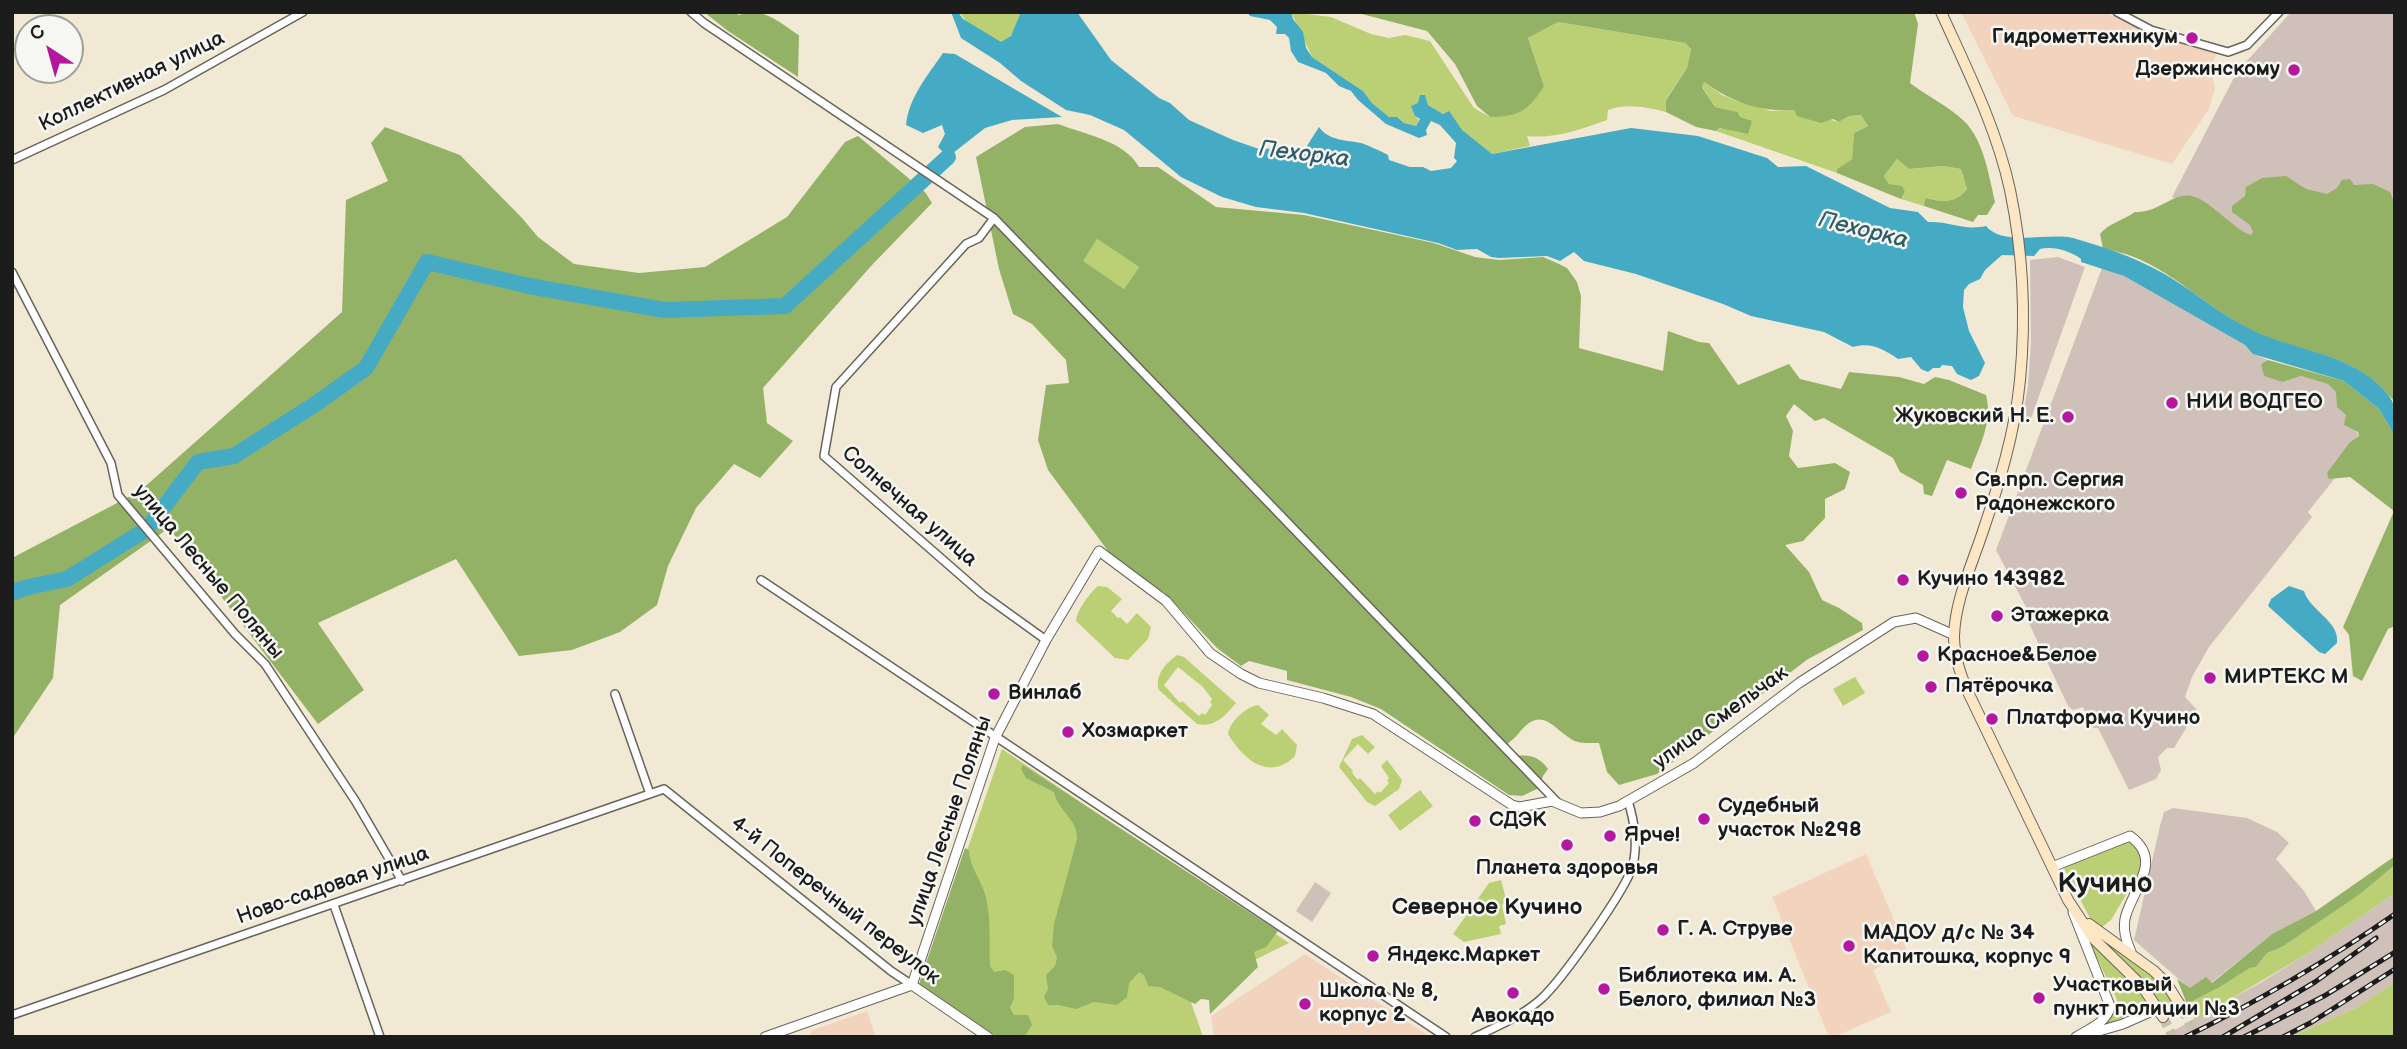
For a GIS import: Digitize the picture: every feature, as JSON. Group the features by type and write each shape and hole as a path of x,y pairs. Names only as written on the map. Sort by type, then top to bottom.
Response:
{"main road":[{"path":"1941,12 2000,154 2010,189 2020,264 2022,344 2016,413 2000,479 1959,601 1954,635 1955,651 1961,676 2068,901 2093,938 2142,986 2161,1013"},
{"path":"2060,884 2092,928 2131,953 2161,977 2182,1008"}],"street":[{"name":"Коллективная улица","path":"12,160 164,90 303,12"},
{"path":"691,12 994,218 1557,802"},
{"path":"2118,12 2151,30 2228,52 2242,48 2254,40 2279,12"},
{"name":"Солнечная улица","path":"994,218 979,238 966,244 836,387 824,456 982,594 1045,640"},
{"name":"улица Лесные Поляны","path":"12,272 111,463 118,495 235,634 265,664 356,802 402,881"},
{"name":"улица Лесные Поляны","path":"912,985 995,738 1045,640 1099,551 1166,601 1210,653 1241,674 1259,683 1323,698 1373,715 1512,805 1520,807 1548,801 1588,813 1609,810 1628,802"},
{"path":"761,580 1446,1037"},
{"name":"улица Смельчак","path":"1628,802 1694,763 1799,683 1894,622 1916,618 1954,635"},
{"path":"615,694 650,794"},
{"name":"Ново-садовая улица","path":"12,1015 664,789"},
{"name":"4-й Поперечный переулок","path":"664,789 891,971 988,1037"},
{"path":"1475,1037 1517,1016 1543,998 1571,963 1615,898 1631,871 1634,859 1635,822 1628,802"},
{"path":"2052,867 2130,836 2144,848 2146,866 2126,916 2124,934 2131,953"},
{"path":"2068,901 2110,1006 2108,1015 2078,1037"},
{"path":"334,905 380,1037"},
{"path":"765,1037 912,985"},
{"path":"2078,1037 2161,1013"}],"shaded area":[{"path":"1961,12 2104,12 2156,36 2216,54 2211,70 2215,88 2209,109 2172,164 2013,116"},
{"path":"2291,12 2395,12 2395,325 2172,197 2237,72"},
{"path":"2058,257 2085,267 2029,424 2022,420 2031,343 2030,260"},
{"name":"НИИ ВОДГЕО","path":"2102,268 2124,276 2245,345 2254,354 2268,360 2261,364 2283,382 2301,376 2329,384 2359,436 2350,442 2329,479 2335,478 2308,512 2312,517 2209,647 2192,677 2185,697 2197,710 2174,748 2167,748 2158,757 2161,770 2156,779 2129,790 2098,728 2093,728 2083,707 2073,710 2068,706 2025,615 2027,609 1996,550"},
{"path":"2173,808 2247,818 2277,832 2289,843 2276,859 2304,891 2316,911 2272,934 2211,983 2190,989 2134,940 2164,812"},
{"name":"МАДОУ д/с № 34 Капитошка, корпус 9","path":"1866,854 1908,953 1873,970 1891,1012 1829,1037 1772,897"},
{"path":"1315,882 1331,893 1312,922 1296,911"},
{"path":"2395,893 2395,982 2356,1008 2291,1037 2162,1037 2307,954"},
{"name":"Школа № 8, корпус 2","path":"1305,954 1427,1035 1214,1037 1211,1016"},
{"path":"867,1011 876,1037 811,1037 810,1031"}],"green space":[{"path":"704,12 733,12 739,15 756,12 778,21 799,35 798,77 728,31"},
{"path":"960,12 1024,12 1009,42 1001,42 981,35"},
{"path":"1291,12 1331,17 1371,34 1389,38 1405,35 1430,41 1474,108 1490,117 1544,86 1528,38 1558,22 1685,43 1691,49 1687,68 1666,99 1666,112 1637,106 1615,108 1608,110 1607,120 1558,135 1527,136 1530,146 1492,154 1462,130 1449,112 1443,114 1428,105 1418,103 1415,116 1419,120 1416,126 1404,123 1397,117 1389,117 1372,103 1363,91 1312,57"},
{"path":"1354,12 1914,12 1918,24 1910,83 1951,111 1971,129 1985,159 1995,202 1987,215 1978,215 1973,222 1924,206 1925,198 1948,201 1967,189 1961,169 1943,166 1909,169 1897,159 1884,176 1889,184 1902,186 1905,192 1901,199 1837,173 1837,169 1852,159 1854,133 1868,126 1861,115 1849,116 1839,122 1833,119 1821,123 1797,116 1794,110 1769,109 1746,104 1704,82 1702,87 1715,107 1738,112 1740,117 1752,121 1748,134 1720,128 1716,131 1696,127 1666,112 1666,100 1687,68 1691,49 1685,43 1558,22 1528,38 1544,86 1539,94 1516,114 1490,117 1477,106 1455,64 1427,31"},
{"path":"1704,82 1722,95 1771,111 1794,110 1839,122 1849,116 1861,115 1868,126 1854,133 1852,159 1837,169 1837,173 1716,131 1740,117 1738,112 1715,107 1702,86"},
{"path":"1058,124 1103,140 1124,151 1139,167 1158,167 1216,207 1304,215 1434,243 1475,257 1499,260 1543,257 1567,268 1577,282 1581,296 1579,348 1663,371 1668,331 1709,343 1738,385 1789,364 1800,379 1841,389 1849,372 1899,377 1924,384 1935,377 1949,380 1986,395 1988,414 1982,442 1971,469 1947,460 1932,496 1924,494 1923,485 1900,472 1893,458 1824,418 1815,421 1794,404 1786,416 1793,431 1789,456 1798,468 1835,463 1850,472 1845,489 1825,499 1825,518 1803,541 1785,545 1809,572 1822,600 1862,623 1863,630 1808,659 1657,774 1619,785 1607,772 1599,743 1577,742 1546,721 1534,721 1504,750 1510,757 1536,758 1548,769 1539,788 1522,796 1509,795 1381,709 1351,697 1287,680 1287,671 1249,661 1241,666 1217,648 1164,592 1146,583 1111,555 1048,470 1038,440 1046,385 1069,383 1066,360 1032,324 1013,314 999,269 976,157 1025,127","holes":["1097,239 1139,267 1124,289 1083,261"]},
{"path":"385,127 460,155 538,237 574,264 639,273 705,267 787,217 845,142 858,136 925,192 932,203 872,265 763,388 767,423 793,441 760,478 734,464 696,508 668,566 657,605 620,632 572,650 519,656 456,559 318,623 364,690 318,724 169,528 60,605 53,678 12,739 12,558 140,491 342,312 346,200 388,181 371,143"},
{"path":"1897,159 1909,169 1943,166 1961,169 1967,189 1948,201 1925,198 1924,206 1901,199 1905,192 1889,184 1884,176"},
{"path":"2286,176 2306,189 2327,194 2337,188 2342,180 2350,179 2354,185 2373,184 2390,192 2395,205 2395,402 2379,385 2345,363 2253,331 2150,264 2103,248 2100,234 2108,227 2135,212 2185,196 2199,198 2251,235 2253,232 2250,225 2232,212 2232,206 2245,196 2246,187 2262,178"},
{"path":"1097,239 1139,267 1124,289 1082,261"},
{"path":"2268,360 2344,381 2379,409 2395,436 2395,626 2388,629 2362,681 2353,676 2349,635 2343,627 2394,511 2350,477 2329,479 2327,473 2350,442 2359,436 2358,432 2344,425 2346,415 2337,407 2336,392 2328,384 2301,376 2283,382 2264,376 2261,364"},
{"path":"1098,586 1107,587 1122,599 1111,611 1118,618 1127,624 1137,613 1151,627 1148,639 1128,660 1115,658 1076,621 1084,602"},
{"path":"1177,655 1184,657 1236,703 1215,722 1197,724 1159,690 1160,675","holes":["1178,667 1203,687 1212,699 1212,705 1205,715 1202,713 1199,716 1182,701 1180,703 1164,685"]},
{"path":"1855,677 1865,693 1843,706 1833,689"},
{"path":"1258,705 1269,715 1261,724 1276,735 1282,729 1297,745 1295,756 1285,764 1266,767 1257,764 1241,752 1228,734 1239,715"},
{"path":"1362,735 1375,747 1368,754 1358,744 1343,760 1358,780 1360,778 1375,794 1378,791 1380,793 1389,783 1389,778 1381,766 1387,760 1402,780 1399,789 1375,806 1367,802 1339,767 1352,739"},
{"path":"1002,749 1289,943 1188,993 1203,1037 1007,1037 922,981"},
{"path":"1023,765 1278,931 1266,947 1254,952 1258,967 1210,1014 1209,1000 1201,999 1195,1004 1160,987 1148,986 1144,975 1139,972 1129,983 1127,997 1117,1005 1094,1002 1076,1009 1048,1005 1044,997 1048,989 1046,975 1055,966 1057,957 1052,946 1054,924 1077,839 1074,826 1054,792 1026,778 1021,769"},
{"path":"1420,790 1433,806 1400,831 1388,815"},
{"path":"2130,841 2141,850 2141,870 2111,920 2101,928 2092,922 2064,869 2070,861"},
{"path":"965,848 969,850 986,896 990,966 994,972 1005,970 1014,975 1014,998 1010,1008 1014,1015 1028,1015 1032,1025 1024,1037 997,1037 919,984"},
{"path":"2395,856 2395,865 2359,895 2282,947 2267,953 2256,967 2187,1004 2177,979 2190,988 2206,977 2212,983 2272,934 2316,911"},
{"path":"2395,865 2395,893 2307,954 2195,1020 2187,1004 2256,967 2267,953 2282,947 2359,895"},
{"path":"1501,880 1507,903 1502,905 1506,924 1499,926 1501,934 1464,942 1453,934 1489,883"},
{"path":"2086,935 2149,1001 2145,1008 2131,1018 2089,1032 2111,1016 2117,1000"},
{"path":"2104,940 2163,983 2178,1007 2165,1013"},
{"path":"2395,982 2395,1037 2291,1037 2356,1008"}],"water":[{"name":"Пехорка","path":"951,12 958,12 963,19 1001,42 1011,36 1021,12 1077,12 1111,60 1159,98 1170,103 1189,120 1259,149 1290,148 1299,153 1305,149 1319,127 1328,135 1364,144 1388,155 1389,160 1410,167 1423,167 1431,171 1451,168 1457,161 1454,158 1456,143 1440,125 1431,121 1426,130 1427,135 1419,138 1386,124 1351,91 1339,86 1326,73 1298,62 1291,51 1289,38 1285,34 1276,34 1277,27 1270,20 1250,16 1247,12 1291,12 1303,32 1306,48 1312,57 1363,91 1372,103 1389,117 1397,117 1404,123 1416,126 1420,119 1415,116 1411,106 1418,103 1420,95 1425,95 1428,105 1443,114 1449,111 1462,130 1492,154 1631,128 1698,136 1767,158 1778,167 1806,166 1890,208 1918,212 1928,222 1986,226 2003,236 2073,238 2152,267 2252,330 2322,354 2356,369 2372,379 2390,397 2395,412 2395,436 2379,409 2344,381 2253,354 2245,345 2124,276 2081,262 2077,256 2056,249 2040,249 2034,256 2002,255 1985,270 1980,279 1969,284 1964,290 1963,307 1969,331 1985,363 1979,376 1971,380 1957,374 1952,366 1942,365 1928,372 1921,369 1911,357 1898,359 1877,347 1853,347 1824,332 1751,316 1636,274 1584,261 1574,252 1560,261 1547,256 1491,257 1477,249 1457,250 1438,243 1304,213 1256,207 1222,197 1181,177 1124,130 1090,115 1066,110 961,38"},
{"path":"943,53 955,54 1062,117 1012,120 985,128 948,157 938,147 945,134 942,125 923,133 906,125 915,96"},
{"path":"2289,586 2304,591 2334,628 2337,643 2325,654 2319,652 2268,606 2271,599"}],"waterway":[{"path":"12,593 67,579 147,529 198,462 234,456 366,368 427,262 529,286 664,310 785,306 948,157"}],"tunnel":[{"path":"2182,1008 2196,1037"},
{"path":"2163,1017 2173,1037"}],"railway":[{"path":"2185,1037 2292,980 2395,914"},
{"path":"2223,1037 2315,982 2376,938"},
{"path":"2244,1037 2324,996 2395,952"},
{"path":"2283,1037 2312,1022 2395,969"}],"place":[{"name":"Гидрометтехникум","path":"2192,38"},
{"name":"Дзержинскому","path":"2294,70"},
{"name":"НИИ ВОДГЕО","path":"2172,403"},
{"name":"Жуковский Н. Е.","path":"2068,417"},
{"name":"Св.прп. Сергия Радонежского","path":"1961,493"},
{"name":"Кучино 143982","path":"1903,580"},
{"name":"Этажерка","path":"1997,616"},
{"name":"Красное&Белое","path":"1923,656"},
{"name":"МИРТЕКС М","path":"2210,678"},
{"name":"Пятёрочка","path":"1931,687"},
{"name":"Винлаб","path":"994,694"},
{"name":"Платформа Кучино","path":"1992,719"},
{"name":"Хозмаркет","path":"1068,732"},
{"name":"Судебный участок №298","path":"1704,819"},
{"name":"СДЭК","path":"1475,821"},
{"name":"Ярче!","path":"1610,836"},
{"name":"Планета здоровья","path":"1567,845"},
{"name":"Г. А. Струве","path":"1663,930"},
{"name":"МАДОУ д/с № 34 Капитошка, корпус 9","path":"1849,946"},
{"name":"Яндекс.Маркет","path":"1373,956"},
{"name":"Библиотека им. А. Белого, филиал №3","path":"1604,989"},
{"name":"Авокадо","path":"1513,993"},
{"name":"Участковый пункт полиции №3","path":"2039,998"},
{"name":"Школа № 8, корпус 2","path":"1305,1004"}],"district":[{"name":"Кучино","path":"2105,885"},
{"name":"Северное Кучино","path":"1487,908"}]}
